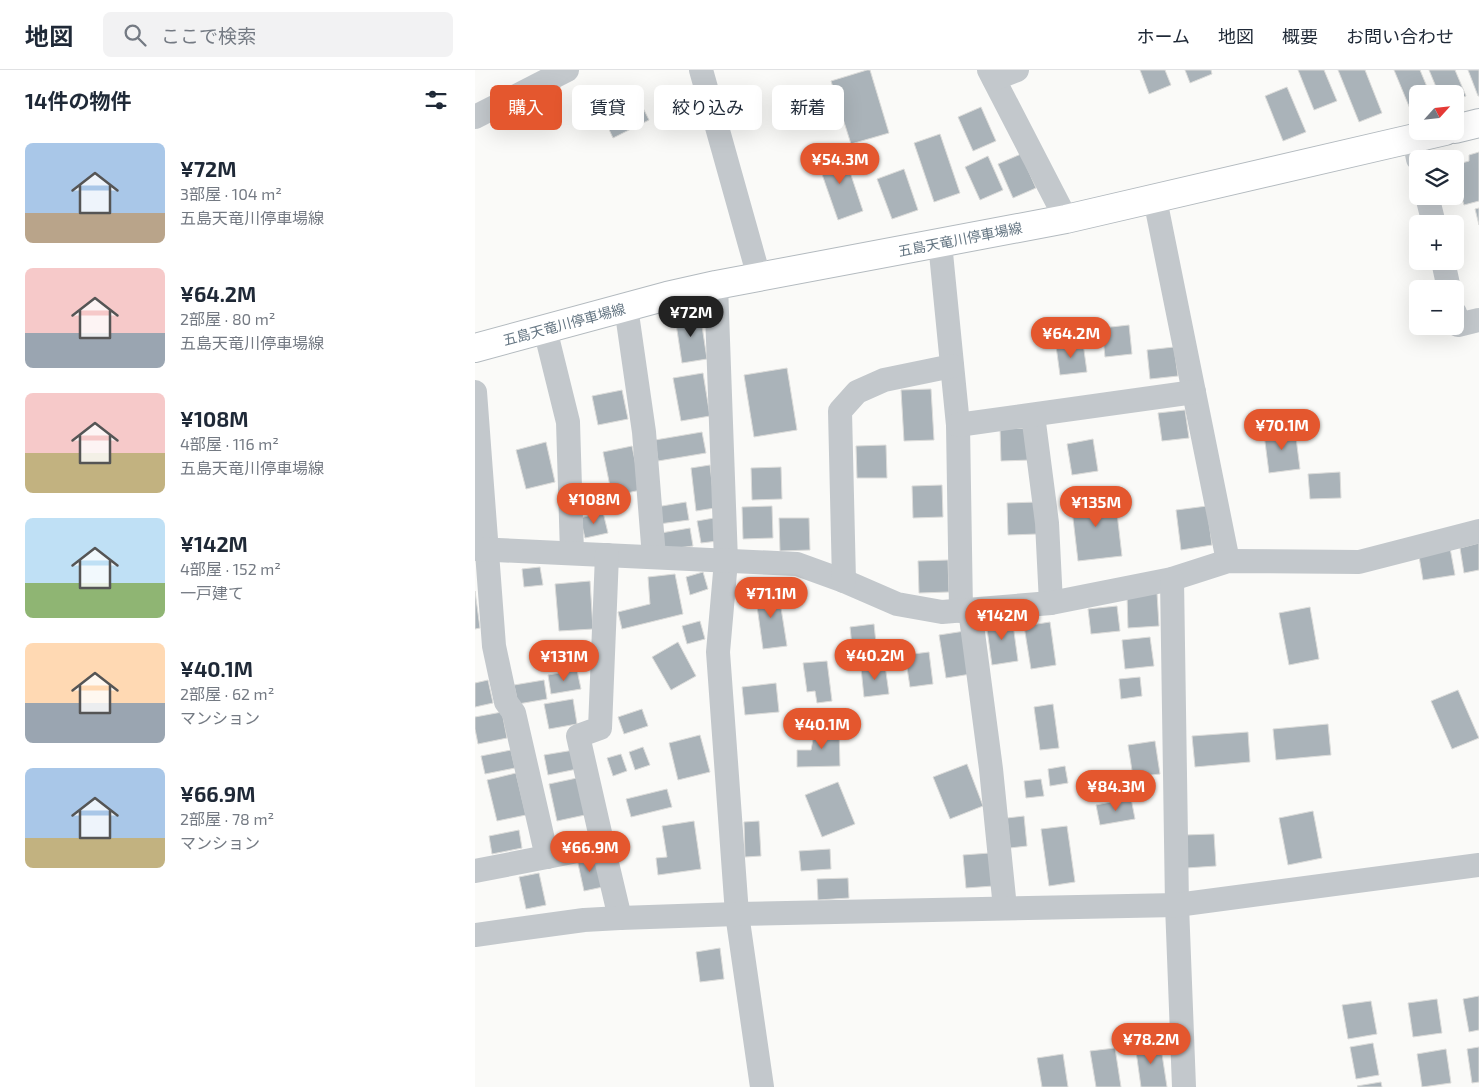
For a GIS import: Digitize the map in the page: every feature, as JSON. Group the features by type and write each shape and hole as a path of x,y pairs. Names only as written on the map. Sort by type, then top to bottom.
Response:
{"main road":[{"path":"1464,127 1479,123"},
{"name":"五島天竜川停車場線","path":"475,348 716,285 1066,219 1155,199 1416,149 1430,140"}],"street":[{"path":"475,117 567,70"},
{"path":"701,70 759,277"},
{"path":"1017,70 992,74 1066,219"},
{"path":"1155,199 1228,561"},
{"path":"940,243 958,425 966,610 991,769 1005,908"},
{"path":"716,285 726,561 718,652 737,914 762,1087"},
{"path":"626,307 644,432 654,557"},
{"path":"1464,324 1479,320"},
{"path":"545,329 568,422 572,553"},
{"path":"844,580 841,411 857,392 884,380 952,366"},
{"path":"475,392 481,549 494,646 506,702 514,713 547,857"},
{"path":"958,425 1194,392"},
{"path":"1033,415 1047,524 1051,603"},
{"path":"481,549 797,564 844,580 897,604 943,612 1051,603 1171,579 1228,561 1359,562 1479,531"},
{"path":"607,555 599,728 578,736 620,918"},
{"path":"1171,579 1177,905 1184,1087"},
{"path":"475,871 603,846"},
{"path":"475,934 584,920 620,918 1177,905 1479,865"}],"building":[{"path":"870,70 889,133 851,144 844,122 844,85 832,85 831,81"},
{"path":"1140,70 1165,70 1171,85 1149,94"},
{"path":"1185,70 1211,70 1212,74 1190,83"},
{"path":"1298,70 1324,70 1337,101 1314,110"},
{"path":"1338,70 1365,70 1382,113 1359,122"},
{"path":"1394,70 1420,70 1426,85 1409,85 1409,106"},
{"path":"1429,70 1455,70 1461,85 1435,85"},
{"path":"1468,70 1479,70 1479,96 1478,96"},
{"path":"1287,87 1306,132 1283,141 1265,96"},
{"path":"981,107 996,141 973,151 958,117"},
{"path":"644,110 649,120 644,122"},
{"path":"609,130 629,130 613,138"},
{"path":"940,134 960,193 934,202 914,143"},
{"path":"843,151 863,211 838,220 817,160"},
{"path":"1479,152 1479,201 1464,205 1464,162 1469,161 1469,155"},
{"path":"1021,154 1036,188 1013,198 998,164"},
{"path":"988,156 1003,190 980,200 965,167"},
{"path":"904,169 918,210 892,219 877,179"},
{"path":"1479,208 1479,225 1475,209"},
{"path":"700,313 707,359 682,363 675,317"},
{"path":"1129,325 1132,354 1105,357 1102,328"},
{"path":"1083,343 1087,372 1060,375 1056,346"},
{"path":"1174,347 1178,376 1150,379 1147,350"},
{"path":"787,368 797,430 754,437 744,375"},
{"path":"703,373 710,416 681,421 673,378"},
{"path":"931,389 934,440 904,441 901,390"},
{"path":"622,390 628,419 598,425 592,396"},
{"path":"1185,410 1189,438 1162,441 1158,413"},
{"path":"1030,428 1031,460 1001,461 1000,429"},
{"path":"1295,430 1300,469 1269,473 1264,434"},
{"path":"702,432 706,453 658,461 655,440"},
{"path":"1093,439 1098,471 1072,475 1067,444"},
{"path":"546,442 555,482 526,489 516,450"},
{"path":"886,445 887,478 857,478 856,446"},
{"path":"632,446 641,490 612,496 603,452"},
{"path":"710,465 715,508 696,511 691,468"},
{"path":"781,467 782,499 752,500 751,468"},
{"path":"1340,472 1341,498 1310,499 1308,474"},
{"path":"942,485 943,517 913,518 912,486"},
{"path":"1115,496 1122,556 1078,561 1071,501"},
{"path":"686,502 689,520 659,524 656,507"},
{"path":"1037,502 1038,534 1008,535 1007,503"},
{"path":"772,506 773,538 743,539 742,507"},
{"path":"1207,506 1212,545 1181,550 1176,510"},
{"path":"603,512 608,533 585,538 580,518"},
{"path":"714,518 718,541 701,543 697,521"},
{"path":"779,518 809,518 810,550 780,551"},
{"path":"690,528 693,546 663,550 661,533"},
{"path":"1479,543 1479,570 1464,573 1460,548"},
{"path":"1450,548 1455,575 1423,580 1419,556"},
{"path":"948,560 949,592 919,593 918,561"},
{"path":"540,567 543,585 524,587 522,569"},
{"path":"703,572 708,589 690,595 686,577"},
{"path":"675,574 683,614 622,629 618,612 650,604 648,577"},
{"path":"590,581 593,629 559,631 555,584"},
{"path":"778,589 787,646 763,649 755,592"},
{"path":"475,591 480,628 475,629"},
{"path":"1157,593 1159,626 1128,628 1127,595"},
{"path":"1117,606 1120,631 1091,634 1088,609"},
{"path":"1310,607 1319,659 1289,665 1279,613"},
{"path":"1012,617 1018,661 992,665 986,622"},
{"path":"700,621 705,639 687,644 682,626"},
{"path":"1050,622 1056,665 1031,669 1024,626"},
{"path":"874,624 877,653 853,656 850,627"},
{"path":"965,631 971,674 946,678 939,635"},
{"path":"1150,637 1154,666 1125,669 1122,640"},
{"path":"678,642 696,676 671,690 652,657"},
{"path":"929,652 933,684 910,687 905,655"},
{"path":"827,661 832,701 817,703 815,691 807,692 803,663"},
{"path":"885,665 889,694 864,697 861,668"},
{"path":"577,670 581,689 551,694 548,675"},
{"path":"1140,677 1142,696 1121,699 1119,679"},
{"path":"488,680 493,703 475,707 475,683"},
{"path":"544,680 547,699 518,704 514,685"},
{"path":"776,683 779,712 745,715 742,687"},
{"path":"1458,690 1479,738 1452,749 1431,701"},
{"path":"573,699 577,724 549,729 544,704"},
{"path":"1053,704 1059,748 1040,750 1034,707"},
{"path":"642,709 648,726 624,734 618,717"},
{"path":"502,712 507,738 478,744 475,717"},
{"path":"1328,724 1331,755 1276,760 1273,729"},
{"path":"815,729 839,729 840,766 797,767 797,750 811,750"},
{"path":"1248,732 1250,762 1195,767 1192,736"},
{"path":"700,735 710,772 678,780 669,743"},
{"path":"1155,741 1160,774 1133,777 1128,745"},
{"path":"643,747 650,765 635,770 629,752"},
{"path":"511,750 515,768 485,774 481,756"},
{"path":"574,750 577,769 548,775 544,755"},
{"path":"621,754 627,771 613,776 607,758"},
{"path":"967,764 983,806 950,819 933,777"},
{"path":"1065,766 1068,783 1050,786 1048,769"},
{"path":"516,773 526,815 497,821 487,780"},
{"path":"577,778 585,815 557,821 549,784"},
{"path":"1041,779 1044,796 1026,798 1024,781"},
{"path":"838,782 855,824 822,837 805,795"},
{"path":"667,789 672,807 631,817 626,799"},
{"path":"1131,798 1135,819 1100,825 1096,805"},
{"path":"1313,811 1322,858 1288,865 1279,818"},
{"path":"1024,816 1027,846 1010,848 1007,818"},
{"path":"694,821 701,869 658,875 656,858 667,857 662,826"},
{"path":"759,821 761,856 745,857 744,822"},
{"path":"1067,826 1075,882 1049,886 1041,829"},
{"path":"519,830 522,848 492,854 489,836"},
{"path":"1214,834 1216,866 1186,868 1184,835"},
{"path":"830,849 831,869 801,871 799,851"},
{"path":"990,853 993,886 966,888 963,855"},
{"path":"596,855 603,887 584,891 577,859"},
{"path":"539,873 546,905 526,909 519,877"},
{"path":"848,878 849,898 818,900 817,879"},
{"path":"720,948 724,979 700,982 696,952"},
{"path":"1479,996 1479,1030 1469,1032 1463,999"},
{"path":"1437,999 1442,1033 1413,1037 1408,1003"},
{"path":"1371,1001 1377,1034 1348,1039 1342,1005"},
{"path":"1160,1041 1167,1087 1141,1087 1135,1044"},
{"path":"1373,1043 1379,1075 1356,1079 1350,1047"},
{"path":"1479,1047 1479,1082 1472,1083 1467,1049"},
{"path":"1115,1048 1121,1087 1096,1087 1090,1051"},
{"path":"1446,1049 1451,1083 1422,1087 1417,1054"},
{"path":"1063,1054 1068,1087 1042,1087 1037,1058"},
{"path":"1381,1082 1382,1087 1357,1086"}]}
